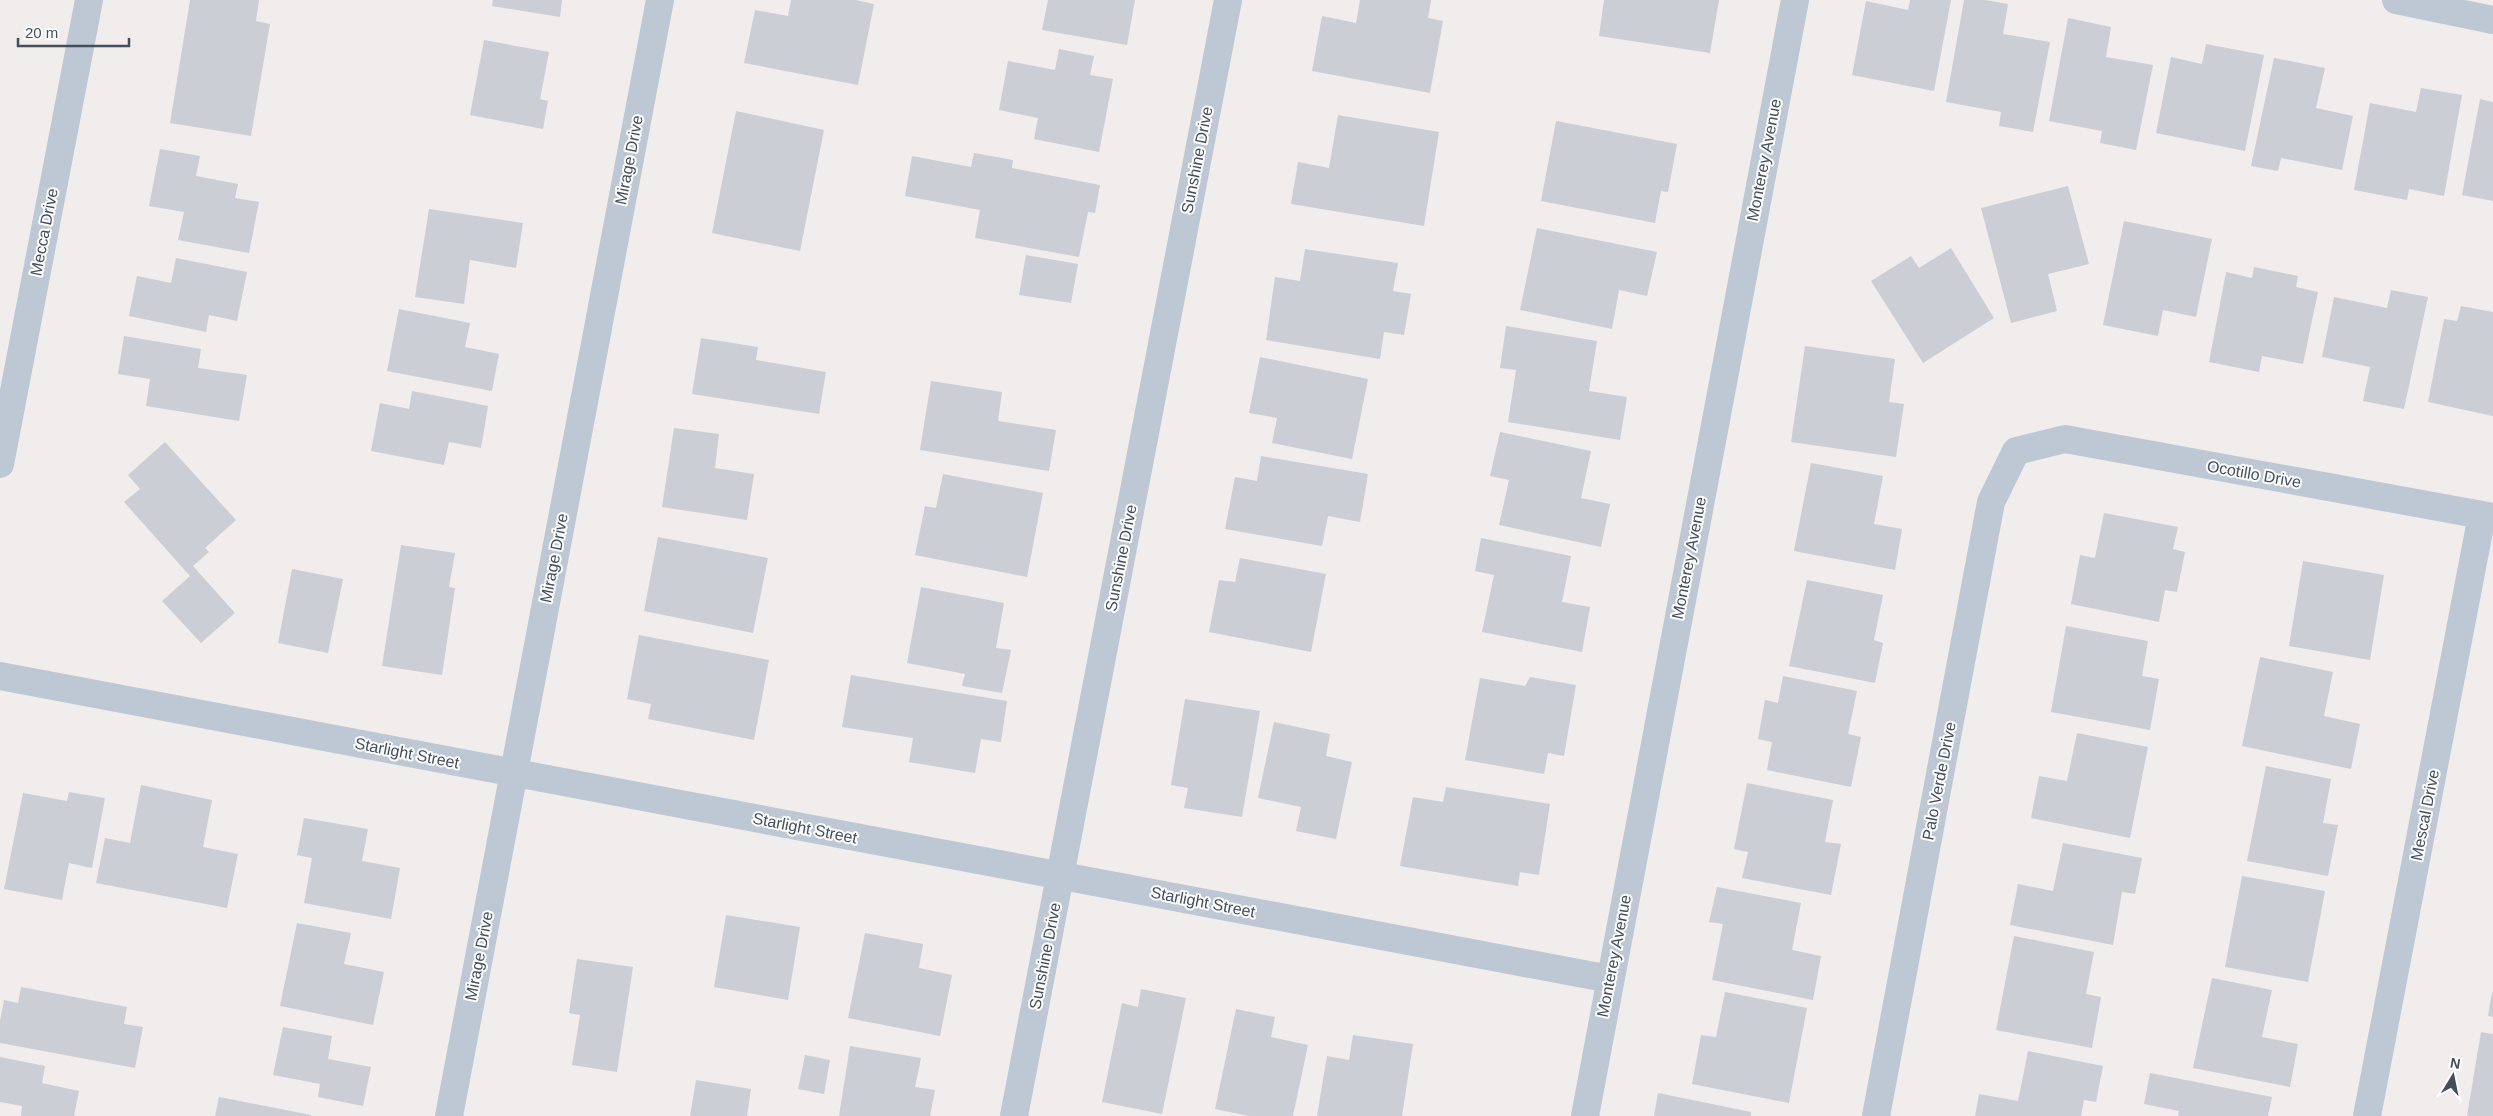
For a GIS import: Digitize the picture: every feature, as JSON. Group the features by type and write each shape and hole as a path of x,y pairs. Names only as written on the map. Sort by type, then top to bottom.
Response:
{"street":[{"name":"Mecca Drive","path":"0,464 89,0"},
{"name":"Mirage Drive","path":"449,1116 660,0"},
{"name":"Sunshine Drive","path":"1014,1116 1228,0"},
{"name":"Monterey Avenue","path":"1585,1116 1795,0"},
{"path":"2396,0 2493,20"},
{"name":"Ocotillo Drive","path":"2016,451 2065,439 2487,516"},
{"name":"Palo Verde Drive","path":"1876,1116 1991,502 2016,451"},
{"name":"Mescal Drive","path":"2367,1116 2487,516"},
{"name":"Starlight Street","path":"0,676 1610,979"}],"building":[{"path":"190,0 259,0 256,21 270,24 251,136 170,123"},
{"path":"493,0 562,0 560,17 492,6"},
{"path":"791,0 855,0 874,4 858,85 744,63 755,10 788,16"},
{"path":"1048,0 1135,0 1127,45 1042,30"},
{"path":"1360,0 1431,0 1428,18 1443,21 1430,93 1312,71 1322,16 1356,23"},
{"path":"1604,0 1719,0 1710,53 1599,36"},
{"path":"1910,0 1951,0 1934,91 1852,75 1866,1 1908,10"},
{"path":"1964,0 1985,0 2008,4 2003,34 2050,42 2033,132 1999,126 2001,112 1946,102"},
{"path":"2068,18 2111,27 2106,57 2153,65 2136,150 2100,143 2102,131 2049,121"},
{"path":"484,40 549,52 540,99 548,101 543,129 470,115"},
{"path":"2206,44 2264,55 2245,151 2156,133 2171,57 2202,64"},
{"path":"1059,49 1094,56 1090,75 1113,79 1099,152 1034,139 1038,118 999,110 1008,61 1055,70"},
{"path":"2274,58 2325,68 2316,108 2353,116 2342,170 2281,158 2278,171 2251,166"},
{"path":"2421,88 2462,95 2444,196 2409,189 2407,200 2354,190 2370,103 2416,112"},
{"path":"2480,99 2493,102 2493,201 2462,195"},
{"path":"736,111 824,130 800,251 712,233"},
{"path":"1338,115 1439,132 1424,226 1291,204 1298,162 1329,168"},
{"path":"1556,121 1677,144 1668,192 1661,191 1655,223 1541,201"},
{"path":"160,149 200,156 196,176 238,184 235,198 259,202 249,253 178,240 184,212 149,206"},
{"path":"974,153 1013,160 1012,168 1100,185 1095,213 1088,212 1079,257 975,238 980,210 905,196 912,156 971,167"},
{"path":"2068,186 2089,264 2048,274 2057,311 2011,323 1981,208"},
{"path":"429,209 523,223 516,268 470,260 464,304 415,297"},
{"path":"2124,221 2212,239 2196,317 2163,310 2158,336 2103,325"},
{"path":"1537,228 1657,252 1647,296 1619,290 1612,329 1520,310"},
{"path":"1951,248 1994,318 1923,363 1871,281 1911,256 1919,268"},
{"path":"1305,249 1398,263 1393,291 1411,294 1404,335 1384,332 1380,359 1266,340 1275,277 1300,281"},
{"path":"1026,255 1078,264 1071,303 1019,295"},
{"path":"176,258 247,272 237,321 209,315 206,332 129,316 137,276 171,283"},
{"path":"2254,267 2298,276 2296,287 2318,292 2303,364 2262,356 2259,372 2209,362 2226,272 2252,278"},
{"path":"2391,290 2428,297 2404,409 2363,401 2370,367 2322,357 2334,297 2387,308"},
{"path":"2461,306 2493,312 2493,416 2428,402 2444,319 2457,321"},
{"path":"399,309 470,323 465,347 499,354 492,391 387,371"},
{"path":"1506,326 1597,341 1589,391 1627,397 1620,440 1508,422 1516,370 1500,368"},
{"path":"124,336 201,349 198,368 247,375 239,421 146,406 150,379 118,374"},
{"path":"701,338 758,347 756,360 826,372 819,414 692,394"},
{"path":"1805,346 1895,359 1889,402 1904,404 1896,457 1791,442"},
{"path":"1260,357 1368,379 1352,459 1272,443 1277,418 1249,413"},
{"path":"931,381 1002,392 998,421 1056,430 1049,471 920,450"},
{"path":"412,391 488,406 481,448 449,442 444,465 371,451 380,403 409,409"},
{"path":"674,428 719,434 715,468 754,474 747,520 662,507"},
{"path":"1500,432 1591,451 1581,498 1610,504 1601,547 1499,525 1509,480 1490,476"},
{"path":"165,442 236,520 205,548 209,552 193,566 235,613 201,643 162,601 190,576 124,502 140,489 128,475"},
{"path":"1261,456 1368,474 1360,522 1328,516 1322,546 1225,529 1235,477 1257,481"},
{"path":"1811,463 1883,476 1874,524 1902,529 1895,570 1794,551"},
{"path":"943,474 1043,493 1027,577 915,555 925,506 936,508"},
{"path":"2104,513 2178,527 2173,549 2185,552 2177,592 2165,590 2159,622 2071,604 2080,555 2095,558"},
{"path":"658,537 768,558 753,633 644,611"},
{"path":"1481,538 1571,556 1562,602 1590,607 1582,652 1482,632 1494,575 1475,571"},
{"path":"401,545 455,553 449,587 455,588 442,675 382,666"},
{"path":"1240,558 1326,574 1311,652 1209,632 1219,580 1235,582"},
{"path":"2303,561 2384,575 2370,660 2289,646"},
{"path":"292,569 343,579 328,653 278,643"},
{"path":"1807,580 1883,595 1874,640 1883,643 1875,683 1789,666"},
{"path":"921,587 1004,603 996,648 1011,650 1002,693 962,686 965,674 907,663"},
{"path":"2066,626 2148,641 2142,676 2159,679 2150,730 2051,712"},
{"path":"639,635 769,660 754,740 648,719 651,704 627,699"},
{"path":"2260,657 2333,672 2324,716 2360,724 2351,769 2242,746"},
{"path":"851,675 1007,701 1001,742 981,739 975,773 909,762 913,738 842,727"},
{"path":"1783,676 1857,691 1848,734 1861,737 1851,787 1767,770 1772,742 1758,739 1765,700 1778,703"},
{"path":"1530,677 1576,685 1564,756 1548,753 1544,774 1465,760 1480,678 1525,686"},
{"path":"1185,699 1260,711 1242,817 1184,808 1188,788 1171,785"},
{"path":"1274,722 1330,734 1326,756 1352,762 1336,839 1296,831 1301,807 1258,798"},
{"path":"2077,733 2148,747 2130,838 2031,818 2039,776 2067,781"},
{"path":"2266,766 2331,779 2323,823 2338,825 2328,876 2247,861"},
{"path":"1747,783 1833,800 1825,842 1841,844 1831,895 1742,878 1748,852 1734,849"},
{"path":"141,785 212,800 203,847 238,854 227,908 96,883 105,838 130,843"},
{"path":"1446,787 1550,804 1539,875 1520,872 1518,886 1400,866 1413,797 1443,802"},
{"path":"69,792 105,798 92,868 69,863 62,900 4,889 23,793 67,801"},
{"path":"304,818 368,829 362,861 400,868 391,919 304,903 312,858 297,855"},
{"path":"2063,843 2142,858 2135,894 2122,892 2113,945 2010,925 2018,884 2053,891"},
{"path":"2242,876 2325,891 2308,982 2225,967"},
{"path":"1717,887 1801,903 1792,950 1821,956 1813,1000 1712,980 1723,924 1709,922"},
{"path":"726,915 800,927 788,1000 714,987"},
{"path":"297,923 351,933 344,964 384,972 373,1025 280,1006"},
{"path":"865,933 923,944 919,968 952,975 940,1036 848,1018"},
{"path":"2014,936 2094,952 2086,994 2101,997 2092,1048 1996,1030"},
{"path":"577,959 633,967 617,1072 572,1065 580,1015 569,1013"},
{"path":"2212,978 2272,990 2262,1037 2298,1044 2290,1087 2193,1068"},
{"path":"21,987 127,1007 124,1024 143,1027 135,1068 0,1043 0,1021 4,1000 18,1003"},
{"path":"1141,989 1186,998 1162,1114 1102,1102 1122,1003 1138,1007"},
{"path":"1725,992 1807,1008 1789,1103 1692,1084 1701,1035 1716,1037"},
{"path":"2493,992 2493,1017 2488,1016"},
{"path":"1236,1009 1275,1017 1271,1037 1308,1045 1293,1116 1249,1116 1215,1109"},
{"path":"283,1027 332,1036 328,1059 371,1067 363,1106 318,1097 320,1084 273,1075"},
{"path":"2481,1032 2493,1034 2493,1116 2467,1116"},
{"path":"1353,1035 1413,1044 1402,1116 1317,1116 1327,1056 1349,1060"},
{"path":"850,1046 921,1058 915,1087 935,1090 930,1116 839,1116"},
{"path":"2028,1051 2103,1066 2096,1102 2084,1100 2081,1116 1975,1116 1979,1094 2018,1101"},
{"path":"805,1055 830,1060 824,1094 798,1089"},
{"path":"0,1057 45,1066 42,1083 79,1091 74,1116 21,1116 22,1106 0,1102"},
{"path":"2150,1073 2272,1097 2268,1116 2178,1116 2179,1111 2144,1104"},
{"path":"696,1080 751,1089 747,1116 690,1116"},
{"path":"1658,1093 1751,1112 1751,1116 1654,1116"},
{"path":"219,1097 311,1115 311,1116 215,1116"}]}
